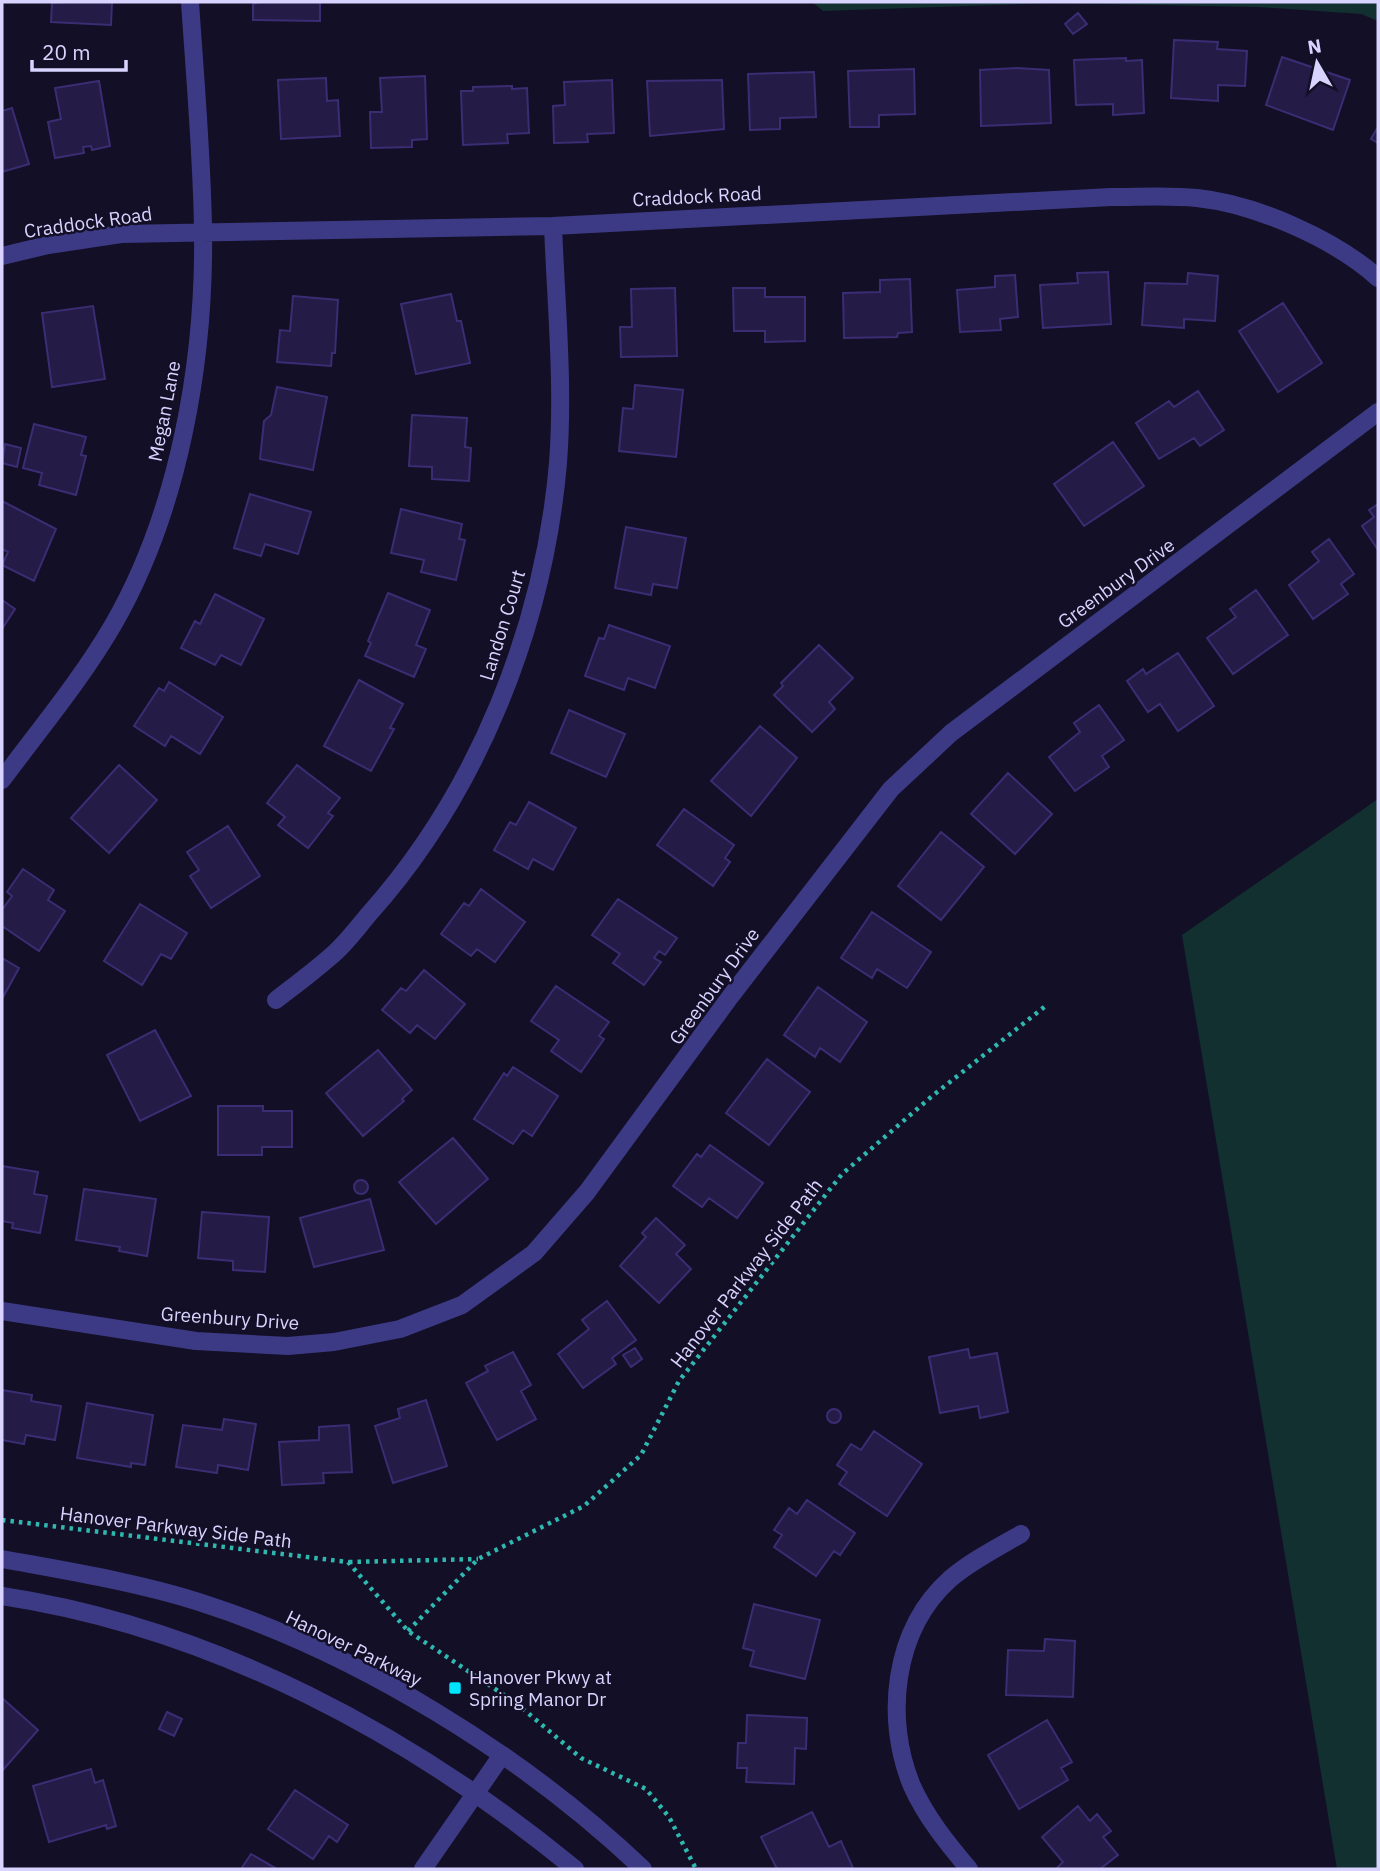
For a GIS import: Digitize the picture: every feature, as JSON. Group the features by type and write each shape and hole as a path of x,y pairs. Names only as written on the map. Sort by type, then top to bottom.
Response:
{"street":[{"name":"Megan Lane","path":"2,780 113,624 168,498 185,425 197,346 203,233 190,2"},
{"name":"Craddock Road","path":"2,256 48,245 121,234 553,226 1083,198 1198,198 1245,208 1307,233 1378,278"},
{"name":"Landon Court","path":"276,1000 332,956 426,844 489,726 518,656 550,527 558,463 560,404 553,226"},
{"name":"Greenbury Drive","path":"2,1311 196,1341 288,1346 334,1342 400,1329 462,1305 534,1253 587,1192 730,997 891,789 951,733 1378,412"},
{"path":"969,1869 927,1815 906,1771 901,1755 897,1684 910,1636 929,1603 948,1580 971,1562 1021,1534"},
{"name":"Hanover Parkway","path":"2,1559 71,1571 199,1602 321,1651 429,1707 502,1755 601,1829 643,1869"},
{"path":"2,1596 68,1606 146,1629 281,1682 337,1710 474,1792 575,1869"},
{"path":"423,1869 502,1755"}],"path":[{"name":"Hanover Parkway Side Path","path":"408,1631 478,1559 583,1506 640,1455 679,1381 842,1174 931,1097 1048,1004"},
{"name":"Hanover Parkway Side Path","path":"2,1520 348,1562 478,1559"},
{"path":"348,1562 408,1631 516,1703 581,1758 646,1789 669,1817 696,1869"}],"green space":[{"path":"812,2 1378,2 1378,21 1361,14 1258,7 1051,3 823,11"},
{"path":"1378,799 1378,1869 1337,1869 1182,935"}],"building":[{"path":"112,2 111,25 51,22 52,3"},
{"path":"320,2 320,21 253,20 253,4"},
{"path":"1078,13 1087,24 1073,34 1065,24"},
{"path":"1174,40 1218,42 1217,49 1247,51 1245,86 1218,85 1218,101 1171,98"},
{"path":"1282,57 1350,80 1333,130 1266,105"},
{"path":"1126,58 1126,61 1142,60 1144,113 1113,115 1113,104 1076,105 1074,60"},
{"path":"914,69 915,114 879,115 879,127 850,127 848,71"},
{"path":"980,70 1049,70 1051,123 981,126"},
{"path":"814,72 816,117 780,118 780,129 750,130 748,74"},
{"path":"425,76 427,139 412,140 412,147 371,148 370,112 382,112 380,78"},
{"path":"326,78 327,101 338,100 340,136 281,139 278,80"},
{"path":"612,80 614,133 587,134 588,142 554,143 553,106 565,105 564,82"},
{"path":"722,80 724,129 650,136 647,81"},
{"path":"99,81 110,146 92,150 91,146 83,147 84,153 55,158 48,122 61,119 55,88"},
{"path":"512,86 512,89 527,88 529,133 507,134 508,143 463,145 461,91 473,91 473,87"},
{"path":"12,108 29,164 2,172 2,111"},
{"path":"1378,127 1378,143 1371,139"},
{"path":"1108,272 1111,324 1043,328 1040,285 1078,283 1077,273"},
{"path":"1188,273 1218,276 1215,321 1184,319 1184,328 1142,325 1145,283 1187,284"},
{"path":"1015,275 1018,317 1000,319 1001,330 960,332 957,290 995,287 995,276"},
{"path":"910,279 912,332 898,333 897,337 844,338 843,293 880,292 880,280"},
{"path":"675,288 677,356 621,357 620,327 632,327 631,289"},
{"path":"733,288 765,288 765,297 805,297 805,341 765,342 765,331 734,331"},
{"path":"451,294 457,321 461,321 470,363 416,374 401,304"},
{"path":"293,296 338,300 335,353 332,353 331,366 277,362 280,330 290,331"},
{"path":"1283,303 1322,363 1278,392 1239,331"},
{"path":"93,306 105,379 52,387 42,313"},
{"path":"635,385 683,390 676,457 619,451 623,408 633,409"},
{"path":"277,387 327,397 313,470 260,459 264,421 271,415"},
{"path":"1198,391 1224,430 1200,446 1194,438 1159,459 1136,423 1169,401 1174,407"},
{"path":"412,415 467,418 465,447 471,448 469,481 432,479 432,467 409,466"},
{"path":"34,424 86,437 81,455 86,456 76,495 39,485 42,473 23,468"},
{"path":"1113,442 1144,486 1084,526 1054,484"},
{"path":"5,444 21,448 17,467 2,463"},
{"path":"250,494 311,512 298,554 265,544 261,556 234,548"},
{"path":"2,501 56,529 34,581 2,565 8,552 2,549"},
{"path":"1378,504 1378,550 1362,526 1374,517 1369,510"},
{"path":"401,509 462,524 459,539 465,540 456,580 421,572 424,560 391,553"},
{"path":"626,527 686,538 677,588 653,584 651,595 615,588"},
{"path":"1329,539 1354,574 1341,584 1348,594 1313,619 1289,585 1319,561 1312,552"},
{"path":"1256,590 1288,635 1233,674 1207,638 1236,617 1230,609"},
{"path":"388,593 430,610 416,645 426,649 414,677 365,656 371,643 368,641"},
{"path":"215,594 264,619 241,665 221,655 215,665 181,648 195,621 200,624"},
{"path":"2,600 15,609 2,629"},
{"path":"609,625 670,646 655,688 628,678 624,690 585,676 599,638 604,639"},
{"path":"819,645 853,678 829,702 835,709 812,732 774,695 783,686 781,683"},
{"path":"1178,653 1214,706 1178,731 1160,704 1148,712 1127,681 1143,669 1146,674"},
{"path":"359,680 403,704 390,728 394,729 371,771 324,746"},
{"path":"169,682 223,717 200,754 171,736 165,746 134,726 159,688 164,691"},
{"path":"1099,705 1124,740 1102,756 1109,767 1075,791 1049,757 1080,732 1074,723"},
{"path":"569,710 625,734 606,777 551,753"},
{"path":"760,726 797,758 751,816 711,781"},
{"path":"119,765 157,800 109,853 71,818"},
{"path":"297,765 340,798 328,813 333,816 308,848 278,825 285,817 267,803"},
{"path":"1008,773 1052,814 1015,854 971,814"},
{"path":"529,802 576,828 553,870 533,859 528,869 494,850 510,822 516,825"},
{"path":"684,809 734,845 725,858 730,862 713,886 657,845"},
{"path":"228,826 260,876 211,908 190,876 199,870 187,852"},
{"path":"941,832 984,867 941,920 898,886"},
{"path":"23,869 54,890 48,900 65,911 39,951 2,926 2,910 12,896 7,892"},
{"path":"481,889 525,922 495,962 477,949 471,956 441,934 464,903 469,906"},
{"path":"618,899 677,938 665,955 659,951 654,958 661,962 644,985 613,963 620,954 592,935"},
{"path":"140,904 187,933 171,959 161,954 142,985 104,961"},
{"path":"872,912 931,952 907,988 877,969 872,978 841,958"},
{"path":"2,958 19,968 2,999"},
{"path":"424,970 465,1004 435,1039 417,1025 410,1033 382,1010 401,988 406,991"},
{"path":"556,986 609,1022 599,1036 604,1039 581,1072 551,1051 559,1040 531,1021"},
{"path":"818,987 867,1022 840,1062 820,1048 815,1057 784,1035"},
{"path":"155,1030 191,1096 140,1121 107,1055"},
{"path":"378,1050 412,1090 402,1099 404,1101 363,1136 326,1093"},
{"path":"767,1059 810,1092 769,1145 726,1113"},
{"path":"513,1067 558,1096 532,1136 523,1130 513,1144 474,1119 504,1073 507,1076"},
{"path":"218,1106 263,1106 263,1111 292,1111 292,1147 262,1147 262,1155 218,1155"},
{"path":"453,1138 488,1179 436,1224 399,1182"},
{"path":"710,1145 763,1183 737,1218 709,1198 702,1207 673,1186 697,1154 701,1157"},
{"path":"2,1166 38,1172 34,1194 47,1196 40,1233 12,1228 13,1223 2,1221"},
{"path":"358,1180 364,1180 368,1187 364,1194 358,1194 354,1190 354,1184"},
{"path":"84,1189 156,1199 147,1256 119,1251 120,1247 76,1240"},
{"path":"370,1199 384,1250 314,1267 300,1218"},
{"path":"202,1212 269,1217 265,1272 233,1270 233,1261 198,1258"},
{"path":"656,1218 685,1245 676,1254 691,1269 659,1303 620,1266 646,1237 642,1233"},
{"path":"607,1301 636,1340 612,1358 616,1364 583,1388 558,1354 589,1329 582,1320"},
{"path":"635,1348 642,1359 631,1367 623,1355"},
{"path":"968,1349 970,1358 997,1353 1008,1412 980,1418 978,1406 940,1413 929,1357"},
{"path":"513,1352 531,1385 521,1391 536,1419 497,1440 466,1383 488,1371 485,1366"},
{"path":"2,1390 32,1395 31,1401 61,1406 55,1440 26,1435 24,1444 2,1440"},
{"path":"426,1400 447,1466 393,1483 375,1426 400,1418 398,1409"},
{"path":"87,1403 153,1415 145,1465 131,1463 131,1467 77,1458"},
{"path":"831,1409 837,1409 841,1416 837,1423 831,1423 827,1419 827,1413"},
{"path":"224,1419 256,1424 248,1470 218,1465 217,1473 176,1467 183,1425 222,1430"},
{"path":"349,1425 352,1472 323,1473 324,1483 282,1485 279,1442 319,1440 319,1427"},
{"path":"874,1431 922,1464 887,1516 839,1484 847,1472 837,1465 851,1444 861,1450"},
{"path":"807,1500 855,1533 840,1555 834,1551 816,1576 774,1547 782,1535 774,1530 789,1508 797,1514"},
{"path":"754,1604 820,1620 805,1679 750,1666 754,1651 743,1648"},
{"path":"1045,1639 1075,1641 1073,1697 1006,1695 1008,1650 1044,1651"},
{"path":"2,1698 38,1730 2,1771"},
{"path":"167,1712 182,1719 174,1736 159,1729"},
{"path":"747,1715 807,1718 806,1749 795,1748 794,1784 746,1782 747,1768 737,1768 738,1743 746,1743"},
{"path":"1047,1720 1072,1762 1061,1768 1068,1780 1019,1809 988,1755"},
{"path":"91,1769 95,1783 103,1780 116,1826 107,1829 106,1825 49,1842 33,1786"},
{"path":"295,1790 348,1825 337,1842 329,1836 313,1859 268,1829"},
{"path":"1078,1806 1090,1821 1097,1814 1111,1831 1103,1837 1118,1855 1100,1869 1056,1869 1063,1862 1042,1837"},
{"path":"812,1812 829,1847 841,1841 853,1868 777,1869 761,1837"},
{"path":"251,1854 277,1869 241,1869"}],"place":[{"name":"Hanover Pkwy at Spring Manor Dr","path":"455,1688"}]}
